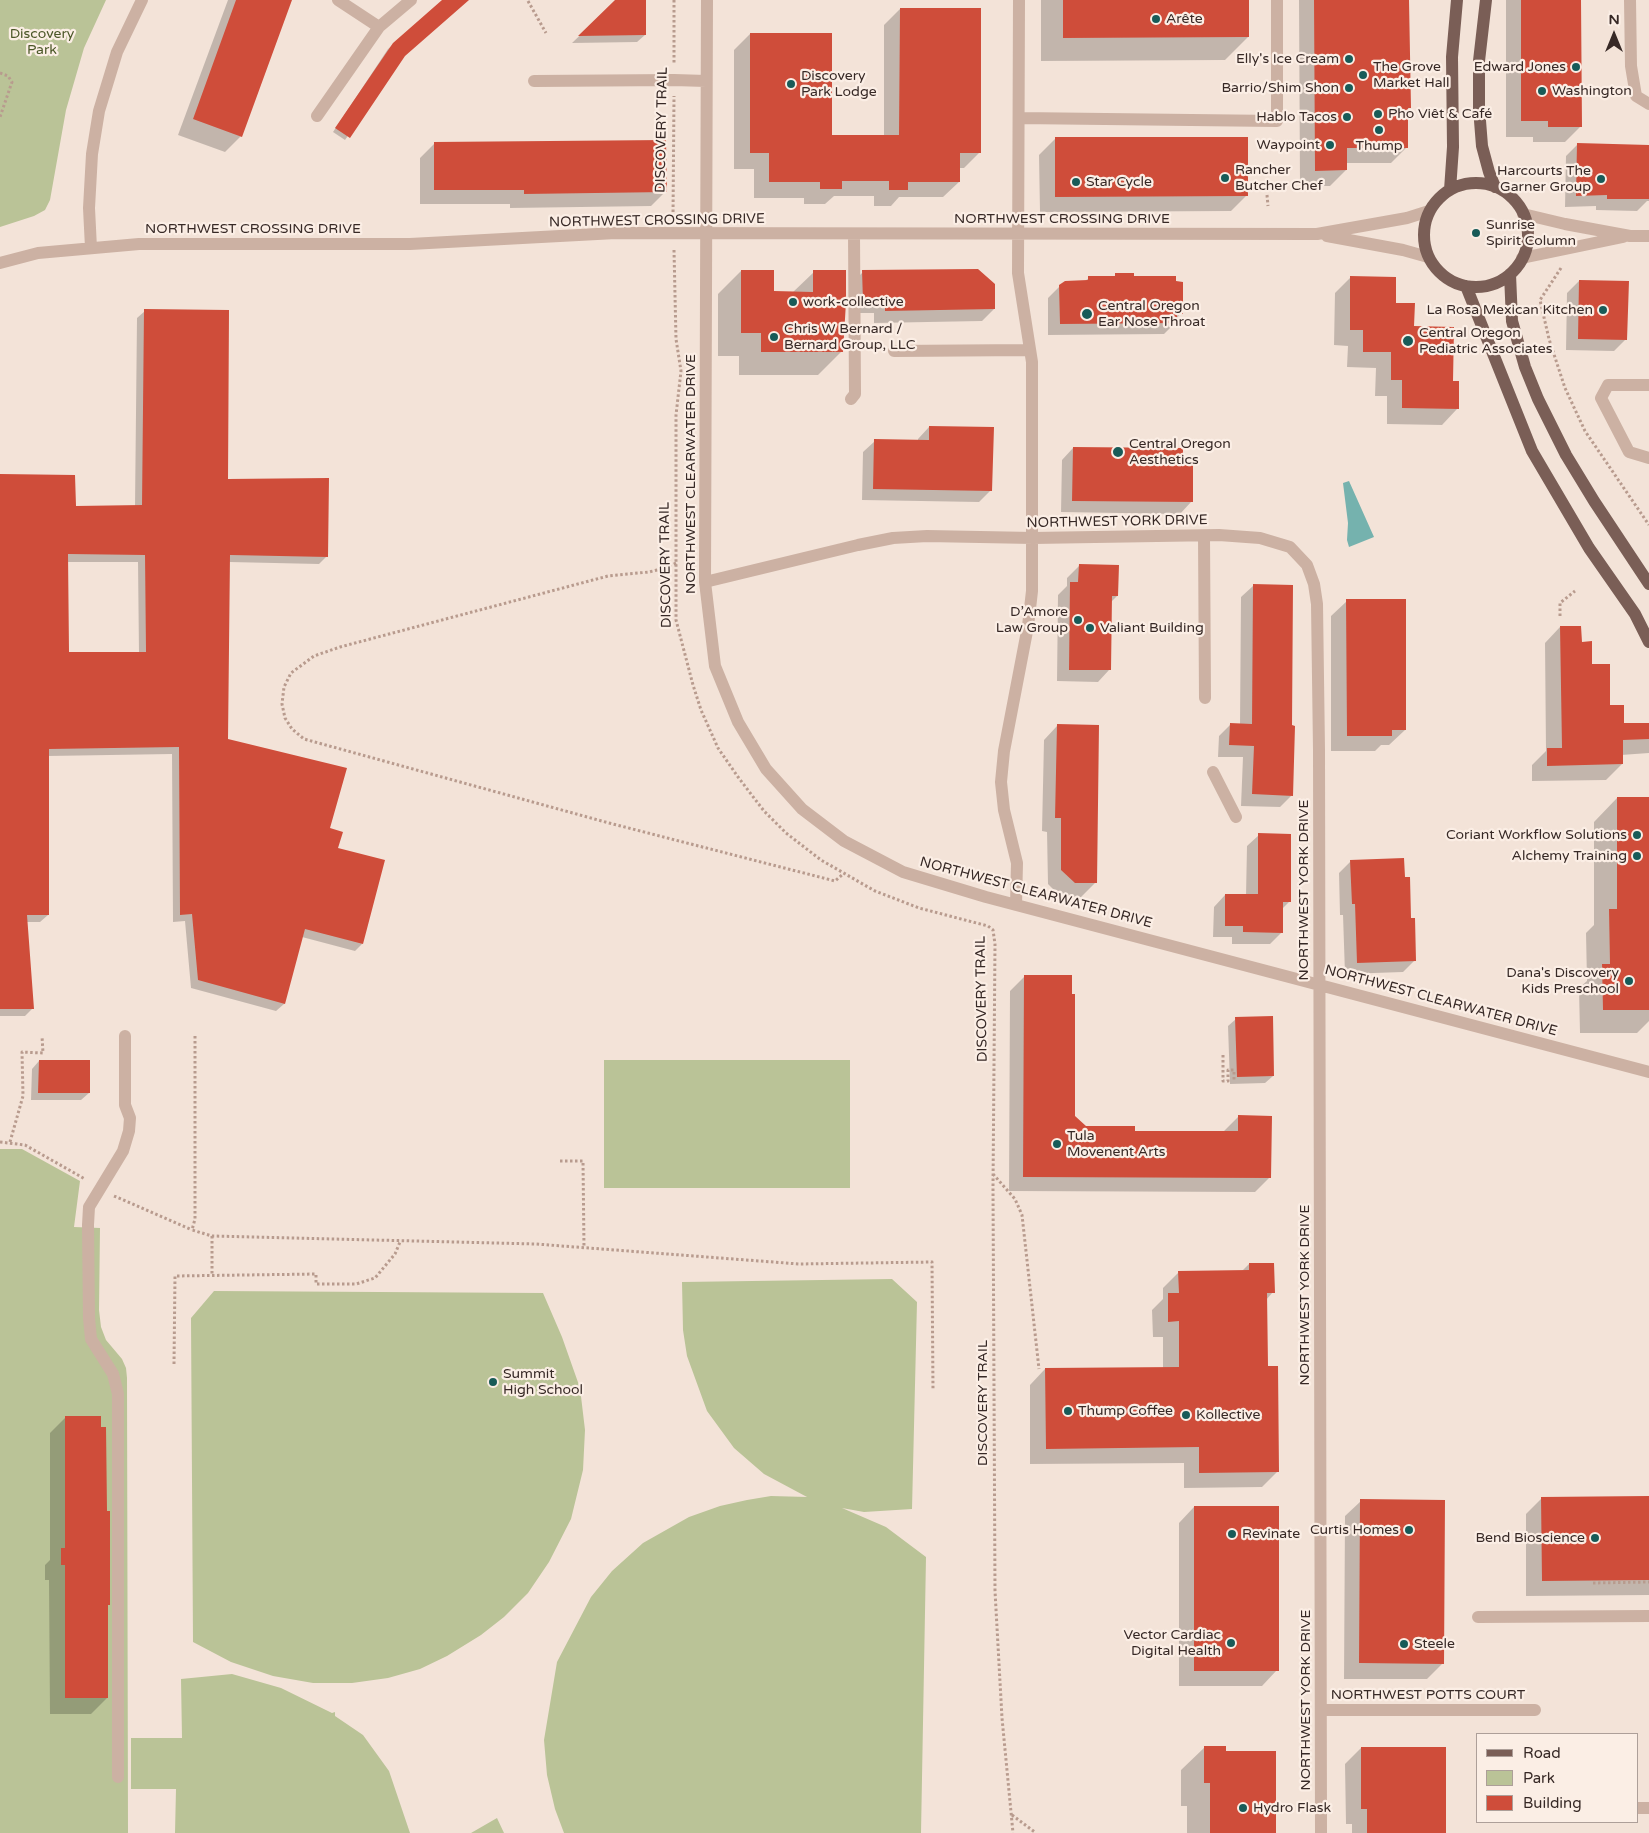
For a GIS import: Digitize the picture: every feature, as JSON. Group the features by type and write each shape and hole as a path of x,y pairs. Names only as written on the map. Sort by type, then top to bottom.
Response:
{"main road":[{"path":"1450,190 1453,147 1452,57 1457,0"},
{"path":"1486,0 1479,61 1479,108 1482,146 1495,187"},
{"path":"1472,184 1495,187 1511,197 1523,214 1528,236 1522,258 1510,274 1489,285 1478,287 1466,286 1442,275 1428,257 1424,233 1429,211 1440,197 1450,190 1472,184"},
{"path":"1510,274 1512,321 1524,367 1538,399 1566,455 1649,584"},
{"path":"1466,286 1532,451 1589,548 1635,614 1649,642"}],"street":[{"path":"91,248 89,208 92,154 99,111 117,52 142,0"},
{"path":"338,0 379,27"},
{"path":"317,116 379,27 411,0"},
{"name":"NORTHWEST CLEARWATER DRIVE","path":"707,0 705,582 715,666 738,722 766,769 802,809 844,840 903,872 1016,905 1649,1072"},
{"path":"1016,905 1017,863 1004,810 1001,782 1004,751 1028,626 1032,591 1033,538 1032,362 1018,273 1019,0"},
{"path":"1019,118 1277,121 1277,0"},
{"path":"1630,0 1631,66 1636,96 1649,104"},
{"path":"534,81 706,81"},
{"name":"NORTHWEST CROSSING DRIVE","path":"0,263 38,253 139,244 410,244 616,233 1317,234 1407,218 1429,211"},
{"path":"1523,214 1630,236 1649,236"},
{"path":"851,399 855,394 854,234"},
{"name":"NORTHWEST CROSSING DRIVE","path":"1317,234 1403,250 1428,257"},
{"path":"1522,258 1630,236"},
{"path":"894,351 1029,350"},
{"path":"1649,385 1608,385 1601,398 1629,452 1649,458"},
{"name":"NORTHWEST YORK DRIVE","path":"705,582 826,551 893,538 927,536 1033,538 1204,536 1260,538 1290,547 1307,565 1314,584 1316,604 1319,750 1321,1833"},
{"path":"1204,536 1205,698"},
{"path":"1213,772 1236,817"},
{"path":"118,1777 118,1394 114,1374 91,1339 88,1225 90,1207 123,1151 129,1131 130,1118 125,1105 125,1036"},
{"path":"1478,1617 1649,1616"},
{"name":"NORTHWEST POTTS COURT","path":"1321,1710 1535,1710"}],"path":[{"name":"DISCOVERY TRAIL","path":"674,0 673,234 676,339 681,371 676,415 676,620 684,658 701,710 718,748 738,777 764,811 786,833 843,874 875,892 920,908 988,926 993,930 995,944 993,1174 995,1591 1002,1718 1013,1833"},
{"path":"528,1 546,33"},
{"path":"0,73 8,76 12,82 0,117"},
{"path":"1248,188 1260,188"},
{"path":"1267,195 1268,206"},
{"path":"1564,263 1540,300 1549,339 1565,388 1585,431 1649,525"},
{"path":"676,563 649,572 608,576 340,647 314,656 292,674 284,687 282,704 285,718 292,729 304,739 609,823 836,881 843,874"},
{"path":"1560,616 1560,603 1575,591"},
{"path":"10,1142 23,1096 22,1052 43,1053 42,1036"},
{"path":"194,1036 194,1219 192,1230 212,1236 536,1244 799,1264 932,1262 933,1390"},
{"path":"1222,1055 1223,1081 1228,1081 1228,1070 1234,1070 1234,1081"},
{"path":"560,1162 584,1161 584,1248"},
{"path":"993,1174 1015,1199 1022,1215 1039,1369"},
{"path":"212,1236 212,1275"},
{"path":"174,1364 174,1276 316,1274 316,1284 356,1284 375,1278 395,1254 400,1242"},
{"path":"1593,1583 1649,1582"},
{"path":"1011,1814 1036,1833"}],"green space":[{"name":"Discovery Park","path":"0,0 106,0 84,48 66,110 50,200 45,210 34,216 0,227"},
{"path":"604,1060 850,1060 850,1188 604,1188"},
{"path":"0,1149 22,1149 80,1181 74,1227 100,1228 99,1310 101,1327 106,1340 122,1359 126,1368 127,1378 128,1833 0,1833"},
{"path":"892,1279 917,1302 912,1509 864,1512 842,1508 886,1527 926,1557 921,1833 564,1833 555,1809 547,1775 544,1740 557,1662 591,1597 612,1571 643,1543 689,1517 720,1506 747,1500 771,1496 807,1497 764,1474 734,1448 707,1411 687,1356 683,1330 682,1282"},
{"path":"214,1291 543,1293 562,1337 580,1388 585,1430 583,1470 571,1519 549,1562 528,1593 504,1617 481,1635 447,1656 420,1669 388,1678 352,1683 313,1683 273,1676 231,1662 193,1642 191,1318"},
{"path":"232,1674 281,1688 332,1713 335,1712 335,1716 363,1735 389,1771 410,1833 175,1833 176,1789 131,1789 131,1738 182,1738 181,1679"},
{"path":"497,1818 504,1833 471,1833"}],"water":[{"path":"1349,481 1374,537 1349,547 1343,483"}],"building":[{"path":"236,0 292,0 242,137 193,119"},
{"path":"442,0 469,0 405,56 350,138 335,128 393,43"},
{"path":"615,0 646,0 646,35 578,36"},
{"name":"Arête","path":"1063,0 1249,0 1249,37 1063,38"},
{"name":"The Grove Market Hall","path":"1314,0 1409,0 1411,108 1408,108 1408,148 1347,148 1347,170 1315,171"},
{"path":"1521,0 1581,0 1582,127 1548,127 1548,121 1521,121"},
{"name":"Discovery Park Lodge","path":"900,8 981,8 981,153 960,153 960,182 908,182 908,190 889,190 889,181 842,181 842,189 820,189 820,182 769,182 769,153 750,153 750,33 832,33 832,135 899,135"},
{"path":"1055,137 1248,137 1248,196 1055,197"},
{"path":"666,140 667,192 524,194 524,190 434,190 434,142"},
{"path":"1577,143 1649,145 1649,199 1607,199 1607,195 1576,196"},
{"path":"978,269 995,284 995,309 885,311 885,302 863,302 862,270"},
{"name":"work-collective","path":"741,270 774,270 774,291 813,292 813,270 846,270 843,352 761,352 761,333 741,333"},
{"path":"1115,273 1134,273 1134,276 1176,276 1176,281 1183,282 1183,314 1177,314 1177,323 1060,324 1059,285 1065,281 1088,280 1088,276 1115,276"},
{"name":"Central Oregon Pediatric Associates","path":"1350,276 1396,277 1396,303 1415,303 1414,326 1454,327 1453,381 1459,381 1459,409 1402,408 1402,380 1391,380 1391,352 1363,352 1363,330 1350,330"},
{"name":"La Rosa Mexican Kitchen","path":"1579,280 1629,281 1627,340 1578,339"},
{"path":"144,309 229,310 228,479 329,478 328,557 230,555 228,739 347,768 330,828 343,832 338,848 385,860 363,944 305,929 285,1004 198,980 192,914 180,915 179,747 49,749 49,915 27,915 34,1009 0,1009 0,474 75,475 76,506 142,505","holes":["68,554 145,555 146,652 69,652"]},
{"path":"929,426 994,427 992,491 873,489 874,439 929,440"},
{"path":"1073,447 1183,448 1183,460 1193,460 1193,502 1072,501"},
{"name":"Valiant Building","path":"1079,564 1119,565 1118,596 1112,596 1111,670 1069,670 1070,582 1078,582"},
{"path":"1253,584 1293,585 1292,725 1295,726 1293,796 1252,794 1254,746 1229,745 1230,723 1252,724"},
{"path":"1346,599 1406,599 1406,730 1392,730 1392,736 1347,736"},
{"path":"1560,626 1581,626 1582,642 1592,641 1592,664 1610,664 1610,705 1624,705 1624,723 1649,723 1649,739 1623,740 1623,764 1547,766 1547,748 1562,748"},
{"path":"1057,724 1099,725 1097,883 1075,883 1061,870 1061,818 1055,818"},
{"path":"1617,797 1649,797 1649,1010 1603,1010 1602,964 1610,964 1609,909 1617,909"},
{"path":"1258,833 1291,834 1291,902 1283,902 1283,933 1243,932 1243,926 1225,926 1225,894 1258,894"},
{"path":"1404,858 1405,877 1410,877 1411,918 1415,918 1416,961 1357,963 1355,904 1352,904 1350,860"},
{"path":"1024,975 1072,975 1072,994 1075,994 1075,1116 1086,1126 1135,1126 1135,1131 1238,1131 1238,1115 1272,1116 1271,1178 1023,1177"},
{"path":"1273,1016 1274,1076 1237,1077 1235,1017"},
{"path":"39,1060 90,1060 90,1093 38,1093"},
{"path":"1249,1263 1274,1263 1275,1293 1267,1293 1268,1366 1278,1366 1279,1472 1199,1473 1199,1447 1046,1449 1045,1368 1179,1367 1179,1321 1168,1322 1168,1293 1179,1293 1178,1271 1249,1270"},
{"path":"65,1416 101,1416 101,1427 106,1427 107,1511 110,1511 108,1698 65,1698 65,1565 61,1565 61,1548 65,1548"},
{"name":"Bend Bioscience","path":"1649,1496 1649,1580 1542,1581 1541,1497"},
{"path":"1360,1499 1445,1500 1444,1664 1359,1663"},
{"path":"1194,1506 1279,1506 1279,1671 1194,1671"},
{"name":"Hydro Flask","path":"1204,1746 1226,1746 1226,1751 1276,1751 1276,1833 1210,1833 1210,1783 1204,1783"},
{"path":"1361,1747 1446,1747 1446,1833 1367,1833 1367,1809 1361,1809"}],"place":[{"name":"Arête","path":"1156,19"},
{"name":"Elly's Ice Cream","path":"1349,59"},
{"name":"Edward Jones","path":"1576,67"},
{"name":"The Grove Market Hall","path":"1363,75"},
{"name":"Discovery Park Lodge","path":"791,84"},
{"name":"Barrio/Shim Shon","path":"1349,88"},
{"name":"Washington","path":"1542,91"},
{"name":"Pho Viêt & Café","path":"1378,114"},
{"name":"Hablo Tacos","path":"1347,117"},
{"name":"Thump","path":"1379,130"},
{"name":"Waypoint","path":"1330,145"},
{"name":"Rancher Butcher Chef","path":"1225,178"},
{"name":"Harcourts The Garner Group","path":"1601,179"},
{"name":"Star Cycle","path":"1076,182"},
{"name":"Sunrise Spirit Column","path":"1476,233"},
{"name":"work-collective","path":"793,302"},
{"name":"La Rosa Mexican Kitchen","path":"1603,310"},
{"name":"Central Oregon Ear Nose Throat","path":"1087,314"},
{"name":"Chris W Bernard / Bernard Group, LLC","path":"774,337"},
{"name":"Central Oregon Pediatric Associates","path":"1408,341"},
{"name":"Central Oregon Aesthetics","path":"1118,452"},
{"name":"D’Amore Law Group","path":"1078,620"},
{"name":"Valiant Building","path":"1090,628"},
{"name":"Coriant Workflow Solutions","path":"1637,835"},
{"name":"Alchemy Training","path":"1637,856"},
{"name":"Dana's Discovery Kids Preschool","path":"1629,981"},
{"name":"Tula Movenent Arts","path":"1057,1144"},
{"name":"Summit High School","path":"493,1382"},
{"name":"Thump Coffee","path":"1068,1411"},
{"name":"Kollective","path":"1186,1415"},
{"name":"Curtis Homes","path":"1409,1530"},
{"name":"Revinate","path":"1232,1534"},
{"name":"Bend Bioscience","path":"1595,1538"},
{"name":"Vector Cardiac Digital Health","path":"1231,1643"},
{"name":"Steele","path":"1404,1644"},
{"name":"Hydro Flask","path":"1243,1808"}]}
